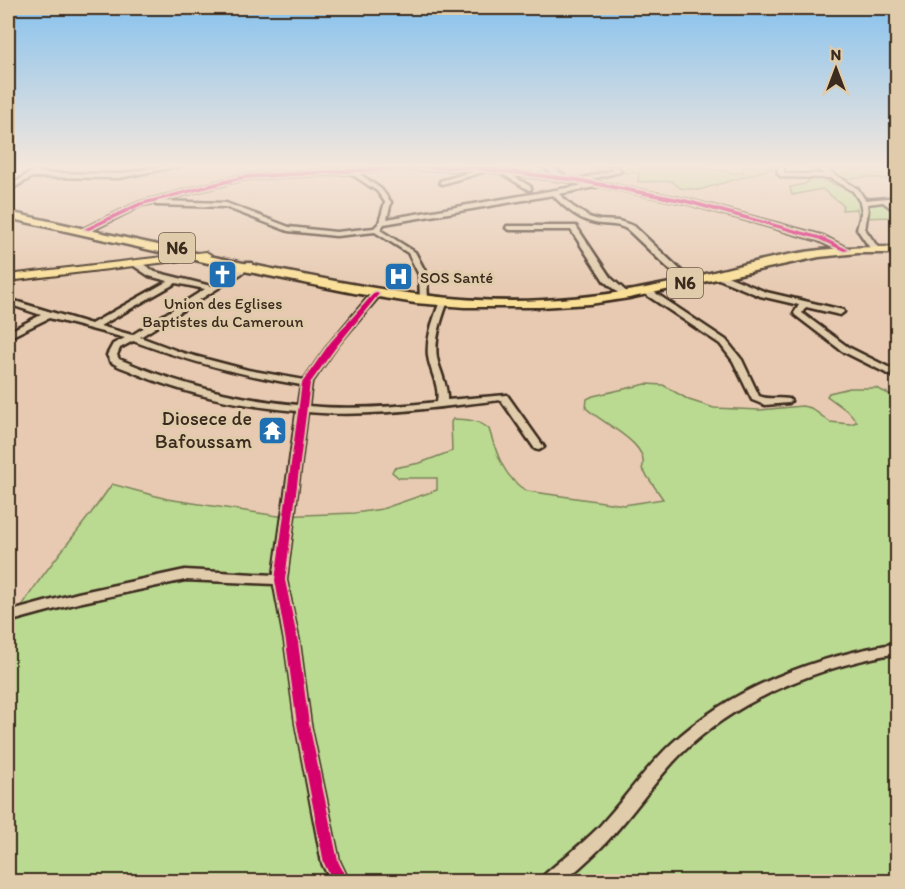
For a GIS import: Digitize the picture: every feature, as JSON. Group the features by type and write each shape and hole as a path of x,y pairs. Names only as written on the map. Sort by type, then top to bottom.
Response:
{"highway":[{"name":"N6","path":"8,213 376,294 444,301 521,303 589,300 648,291 786,257 846,250"},
{"path":"846,250 897,250"}],"main road":[{"path":"8,276 196,256"},
{"path":"33,274 196,256"}],"street":[{"path":"85,230 133,207"},
{"path":"232,207 288,229 336,234 376,230 411,252 423,275 424,300"},
{"path":"376,230 382,223 386,207"},
{"path":"382,223 475,207"},
{"path":"570,207 597,221"},
{"path":"716,207 820,238 846,250"},
{"path":"864,207 861,229 875,249"},
{"path":"510,228 571,227 597,221 620,222 631,228 688,282"},
{"path":"571,227 607,279 626,295"},
{"path":"137,264 152,274 210,288"},
{"path":"246,266 133,338 116,346 112,355 115,362 209,396 274,407 379,410 419,408 504,397 539,447"},
{"path":"717,275 763,294 840,312"},
{"path":"94,326 175,280"},
{"path":"648,291 723,342 737,360 755,398 765,402 786,401"},
{"path":"341,882 331,863 305,735 292,642 280,580 306,383 333,345 376,294"},
{"path":"8,301 48,315 133,338 180,355 247,373 306,383"},
{"path":"441,404 441,390 432,355 437,322 444,301"},
{"path":"803,305 798,313 845,349 897,376"},
{"path":"8,335 48,315"},
{"path":"8,617 78,598 184,575 280,580"},
{"path":"549,882 602,835 675,750 712,719 749,698 834,662 897,648"}],"green space":[{"path":"843,207 890,207 897,213 897,217 859,218 857,209 842,210"},
{"path":"646,384 663,385 689,400 714,408 760,410 802,406 811,408 830,422 850,424 857,422 850,413 827,396 829,393 850,388 876,388 898,398 897,881 8,881 8,631 31,592 112,484 167,499 278,516 355,513 382,509 437,490 437,478 399,478 392,472 394,468 420,463 452,451 451,422 453,419 458,419 477,422 489,429 502,464 512,479 527,491 624,505 663,499 642,469 643,460 640,451 623,435 586,408 587,399 593,396"}],"cycle path":[{"path":"87,229 133,207"},
{"path":"710,207 820,238 846,250"},
{"path":"341,882 331,863 303,724 292,642 280,580 306,383 333,345 376,294"}],"place":[{"name":"Union des Eglises Baptistes du Cameroun","path":"223,275"},
{"name":"SOS Santé","path":"399,277"},
{"name":"Diosece de Bafoussam","path":"273,430"}]}
